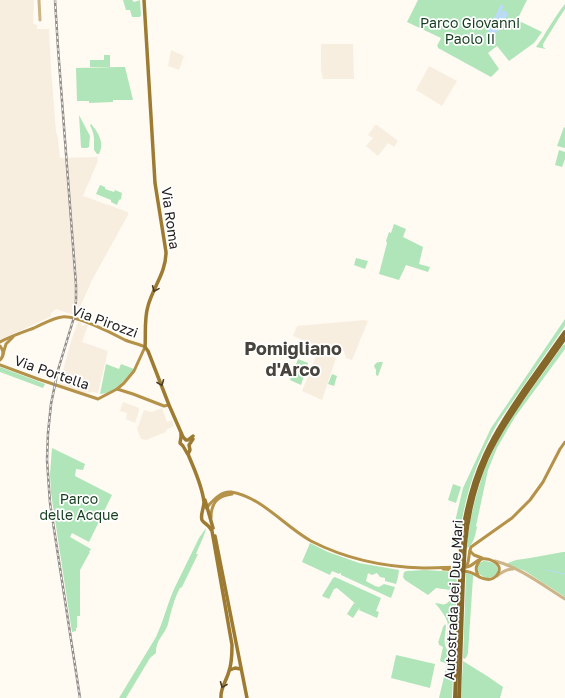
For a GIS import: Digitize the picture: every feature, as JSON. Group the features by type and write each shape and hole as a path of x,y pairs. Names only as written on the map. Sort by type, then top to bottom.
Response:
{"highway":[{"name":"Autostrada dei Due Mari","path":"459,698 461,543 467,507 484,456 503,421 565,332"},
{"name":"Autostrada dei Due Mari","path":"455,698 461,579 471,508 478,482 487,458 499,434 565,338"}],"main road":[{"name":"Via Roma","path":"144,0 155,184 166,252 164,269 148,304 145,347 180,429 180,443 188,454"},
{"name":"Via Pirozzi","path":"13,336 56,318 65,317 72,318 110,332 127,341 145,347"},
{"path":"3,354 6,344 13,336"},
{"name":"Via Portella","path":"0,342 13,336"},
{"name":"Via Portella","path":"0,346 3,354 3,357 0,360"},
{"path":"145,347 134,371 117,389 164,406 169,405"},
{"name":"Via Portella","path":"0,365 98,399 117,389"},
{"path":"180,429 183,437 187,440 194,436 190,443 190,450 188,454 205,500 217,541 247,698"},
{"path":"466,567 472,547 492,534 512,518 530,500 543,482 565,442"},
{"path":"202,515 207,506 221,494 228,492 234,493 258,503 290,527 311,540 342,555 375,563 467,571 479,577 488,579 495,577 499,568 496,563 494,561 482,559 470,551"},
{"path":"211,520 212,508 217,500 234,493"},
{"path":"202,494 204,506 202,520 211,528 213,535 232,645 230,670 220,693 221,698"},
{"path":"205,500 208,502 213,501"},
{"path":"202,515 206,513 211,520"},
{"path":"442,568 466,567 482,559"},
{"path":"479,577 476,572 476,567 482,559"},
{"path":"230,670 236,668 241,670"}],"street":[{"path":"39,0 40,20"},
{"path":"494,561 510,567 535,580 565,599"},
{"path":"495,577 503,571 510,569 515,570"}],"shaded area":[{"path":"0,0 34,0 33,24 37,25 37,29 49,29 56,132 60,158 97,157 98,161 83,196 128,212 128,215 92,280 76,316 56,309 51,313 50,317 0,340"},
{"path":"321,44 353,44 354,79 323,79 321,70"},
{"path":"171,50 184,56 179,70 168,66"},
{"path":"429,66 457,81 442,106 416,90"},
{"path":"375,125 398,141 394,147 388,143 378,156 366,146 373,138 368,135"},
{"path":"364,320 368,321 352,360 346,358 344,351 335,347 327,350 293,336 297,326"},
{"path":"78,322 83,326 85,324 88,325 82,342 108,351 98,393 84,393 59,385"},
{"path":"318,351 336,358 322,400 302,391"},
{"path":"123,402 139,408 135,423 126,419 127,413 120,411"},
{"path":"162,408 167,422 172,420 174,426 166,430 166,432 146,440 141,439 137,429 144,410 152,412"}],"green space":[{"path":"123,0 132,0 134,2 140,0 140,17 132,17 130,10 126,10"},
{"name":"Parco Giovanni Paolo II","path":"418,0 527,0 517,20 542,32 534,43 509,61 497,46 488,53 499,69 491,77 438,48 437,46 441,38 407,22"},
{"path":"565,4 565,9 543,44 543,47 546,49 536,47 557,14"},
{"path":"104,55 110,55 110,67 90,67 90,60 104,60"},
{"path":"125,67 133,100 113,100 113,102 89,103 89,101 77,101 76,68"},
{"path":"79,115 90,136 89,147 87,148 81,147"},
{"path":"91,124 100,138 101,150 99,154 97,154 94,150 94,137"},
{"path":"564,127 565,128 565,148 557,146"},
{"path":"559,150 565,152 565,159 562,167 555,165"},
{"path":"100,185 105,187 105,189 114,192 115,190 122,193 121,199 117,205 111,202 111,200 96,194"},
{"path":"394,224 406,229 403,237 423,247 419,264 430,267 428,272 406,265 399,280 379,274 387,243 386,241"},
{"path":"356,258 368,261 365,269 354,265"},
{"path":"565,319 565,326 499,421 483,451 471,482 463,514 458,548 452,548 453,532 463,488 491,428"},
{"path":"565,344 565,349 515,417 497,448 488,470 475,537 471,545 466,549 475,500 484,470 498,440 511,418"},
{"path":"298,359 308,363 301,385 290,380"},
{"path":"379,362 383,362 378,376 376,375 374,366"},
{"path":"106,364 119,369 121,364 134,369 110,392 100,394"},
{"path":"0,367 45,384 43,388 0,372"},
{"path":"332,374 337,376 334,386 328,384"},
{"name":"Parco delle Acque","path":"52,448 85,464 83,470 76,469 75,476 112,495 89,542 72,533 70,537 91,549 80,570 80,616 77,616 76,631 72,632 51,493 50,474"},
{"path":"453,484 461,487 456,503 448,500"},
{"path":"206,528 196,554 198,554 182,587 180,588 168,624 157,644 156,653 150,658 126,698 119,698 156,637 174,589 199,538"},
{"path":"310,543 328,552 359,563 399,570 396,584 385,581 385,578 380,577 377,573 372,575 368,573 366,581 375,586 379,587 384,584 395,587 391,598 341,575 341,573 339,574 332,571 330,575 302,562"},
{"path":"565,552 565,597 525,571 508,565 508,563 516,560"},
{"path":"483,561 491,562 495,565 497,572 495,575 487,578 479,574 478,564"},
{"path":"425,570 457,572 454,653 450,650 447,643 447,621 435,603 446,604 450,600 450,590 436,588 428,595 405,580 403,577 404,572 407,571"},
{"path":"466,573 473,575 473,577 468,653 465,659 463,658"},
{"path":"335,577 381,598 376,611 379,612 377,618 359,610 360,607 353,618 347,614 354,603 356,604 337,588 334,589 329,599 322,596"},
{"path":"445,624 445,646 450,653 454,655 452,698 439,698 447,664 440,661 443,647 438,643"},
{"path":"396,655 435,664 430,688 391,678"},
{"path":"463,661 503,687 500,698 461,698"}],"water":[{"path":"501,4 504,6 500,15 503,10 508,13 508,15 494,37 491,39 485,38 488,32 491,33 488,31 492,23 495,24 492,22"}],"waterway":[{"path":"547,570 565,574"}],"railway":[{"path":"55,0 76,299 75,314 58,370 51,404 47,460 50,503 80,698"}],"district":[{"name":"Pomigliano d'Arco","path":"293,358"}]}
